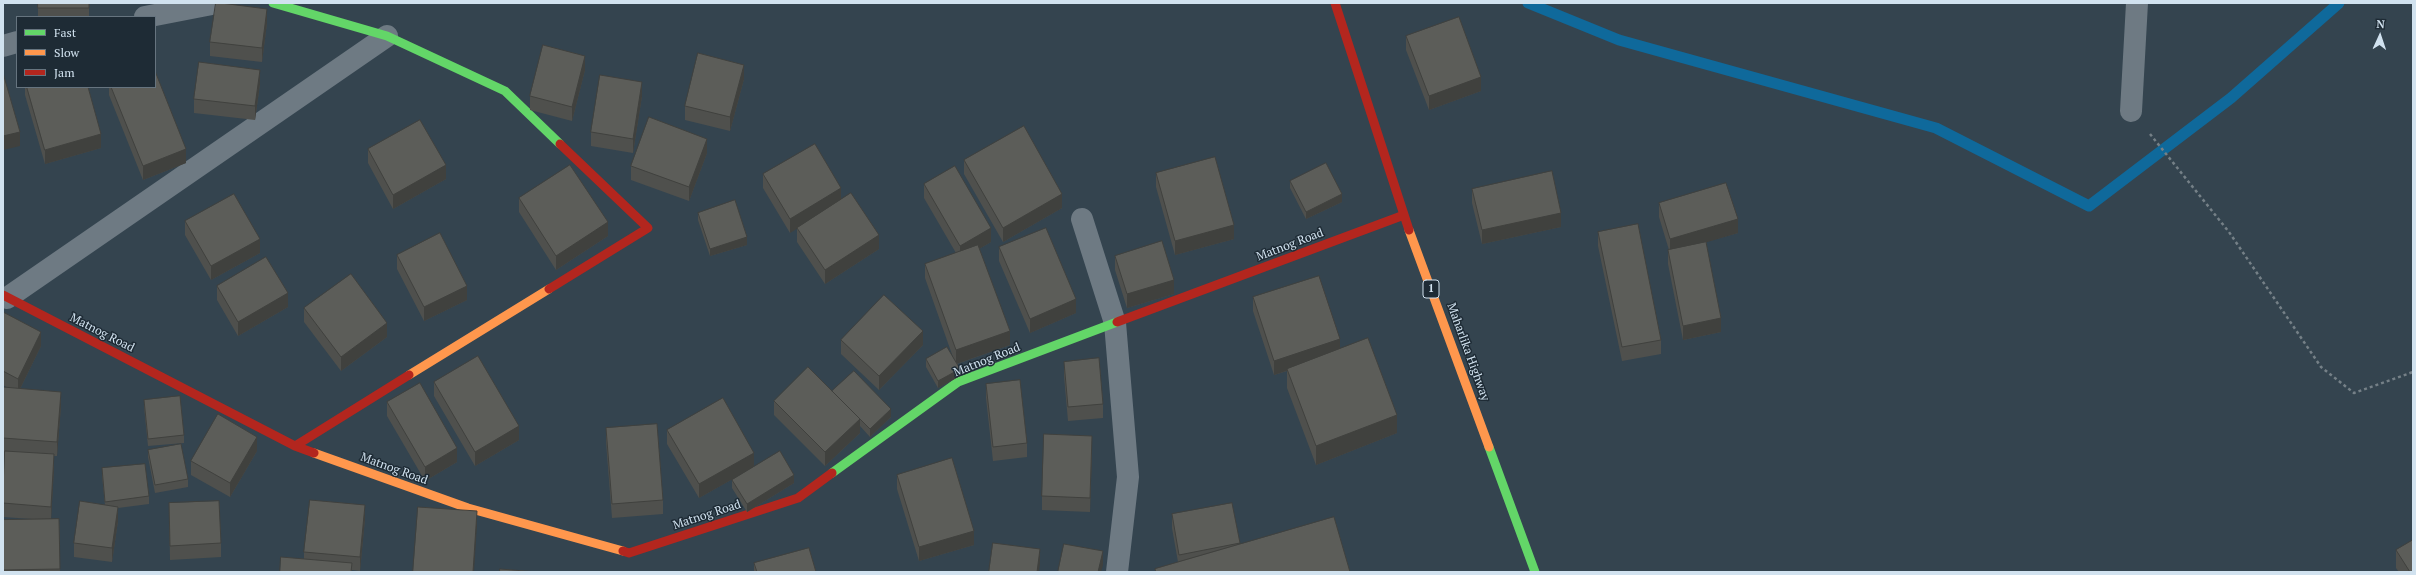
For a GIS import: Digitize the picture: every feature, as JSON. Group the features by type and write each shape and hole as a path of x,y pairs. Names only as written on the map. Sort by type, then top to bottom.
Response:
{"main road":[{"path":"273,3 387,36 505,90 648,228 295,446"},
{"name":"Maharlika Highway","path":"1335,3 1404,215 1535,572"},
{"name":"Matnog Road","path":"5,297 295,446 468,508 629,553 798,498 958,382 1404,215"}],"street":[{"path":"150,16 217,3"},
{"path":"2131,110 2137,3"},
{"path":"5,297 387,36"},
{"path":"3,46 16,42"},
{"path":"1082,219 1115,323 1128,477 1117,572"}],"path":[{"path":"2149,133 2229,232 2322,367 2354,393 2413,372"}],"building":[{"path":"38,3 89,3 89,8 38,8"},
{"path":"216,3 267,9 262,48 210,42"},
{"path":"1459,17 1481,77 1429,96 1406,36"},
{"path":"543,45 585,56 572,107 530,96"},
{"path":"698,53 744,65 730,117 685,106"},
{"path":"199,62 260,70 255,106 194,99"},
{"path":"3,73 20,132 3,136"},
{"path":"156,74 186,149 143,166 111,88 156,88"},
{"path":"600,75 642,82 633,139 591,132"},
{"path":"27,88 88,88 101,134 45,150"},
{"path":"649,117 707,139 689,187 631,166"},
{"path":"420,120 446,165 393,195 368,149"},
{"path":"1024,126 1062,194 1003,228 964,160"},
{"path":"815,144 841,188 790,219 763,174"},
{"path":"1215,157 1234,225 1175,241 1156,173"},
{"path":"1326,163 1342,194 1306,212 1290,181"},
{"path":"570,165 608,222 556,256 519,198"},
{"path":"955,166 991,228 960,246 924,184"},
{"path":"1552,171 1561,213 1482,230 1472,189"},
{"path":"1726,183 1738,219 1670,239 1659,203"},
{"path":"851,193 879,235 825,270 797,228"},
{"path":"234,194 260,239 211,266 185,221"},
{"path":"735,200 747,237 710,249 698,213"},
{"path":"1638,224 1661,340 1622,347 1598,232"},
{"path":"1046,228 1076,299 1030,319 999,247"},
{"path":"440,233 467,286 424,307 397,255"},
{"path":"1162,241 1174,280 1127,294 1115,256"},
{"path":"1706,242 1721,318 1683,326 1668,250"},
{"path":"978,245 1010,331 956,350 925,264"},
{"path":"266,257 288,293 238,322 217,286"},
{"path":"351,274 387,323 341,357 304,308"},
{"path":"1319,276 1340,339 1274,361 1253,297"},
{"path":"884,295 923,331 879,376 841,340"},
{"path":"3,312 41,332 18,379 3,371"},
{"path":"1368,338 1397,415 1316,446 1287,369"},
{"path":"947,347 960,369 938,381 926,359"},
{"path":"478,356 519,426 475,452 434,382"},
{"path":"1099,358 1103,404 1068,407 1064,362"},
{"path":"808,367 860,419 825,452 774,401"},
{"path":"854,371 891,409 870,429 832,391"},
{"path":"1020,380 1027,443 993,447 986,384"},
{"path":"420,383 457,448 425,467 387,402"},
{"path":"3,387 61,392 57,442 3,438"},
{"path":"180,396 184,435 148,439 144,400"},
{"path":"723,398 754,453 699,484 667,430"},
{"path":"218,414 257,437 230,483 191,461"},
{"path":"657,424 663,500 612,504 606,428"},
{"path":"1044,434 1092,436 1090,498 1042,496"},
{"path":"181,444 188,479 155,485 148,450"},
{"path":"5,451 54,454 51,507 3,503"},
{"path":"780,451 794,475 747,504 732,480"},
{"path":"952,458 974,531 919,547 897,475"},
{"path":"145,464 149,496 105,502 102,468"},
{"path":"310,500 365,505 360,557 304,552"},
{"path":"80,501 118,507 112,548 74,543"},
{"path":"219,501 221,543 170,546 169,503"},
{"path":"1232,503 1240,543 1179,555 1172,514"},
{"path":"418,507 477,511 473,572 413,572"},
{"path":"1334,517 1350,572 1156,572 1155,569"},
{"path":"59,519 60,569 3,570 3,520"},
{"path":"2413,540 2413,572 2410,572 2396,550"},
{"path":"993,543 1040,549 1037,572 989,572"},
{"path":"1064,544 1103,551 1098,572 1058,572"},
{"path":"809,548 816,572 757,572 754,563"},
{"path":"281,557 352,563 351,572 280,572"},
{"path":"500,569 537,572 500,572"}],"waterway":[{"path":"1528,3 1619,40 1936,128 2089,206 2231,98 2339,3"}],"traffic: fast":[{"path":"273,3 387,36 505,91 560,144"},
{"path":"832,473 958,382 1117,322"},
{"path":"1489,447 1535,572"}],"traffic: slow":[{"path":"1409,230 1489,447"},
{"path":"409,375 549,289"},
{"path":"314,453 468,508 623,551"}],"traffic: jam":[{"path":"1335,3 1409,230"},
{"path":"549,289 648,228 560,144"},
{"path":"1117,322 1404,215"},
{"path":"3,295 295,446 314,453"},
{"path":"295,446 409,375"},
{"path":"623,551 629,553 798,498 832,473"}]}
